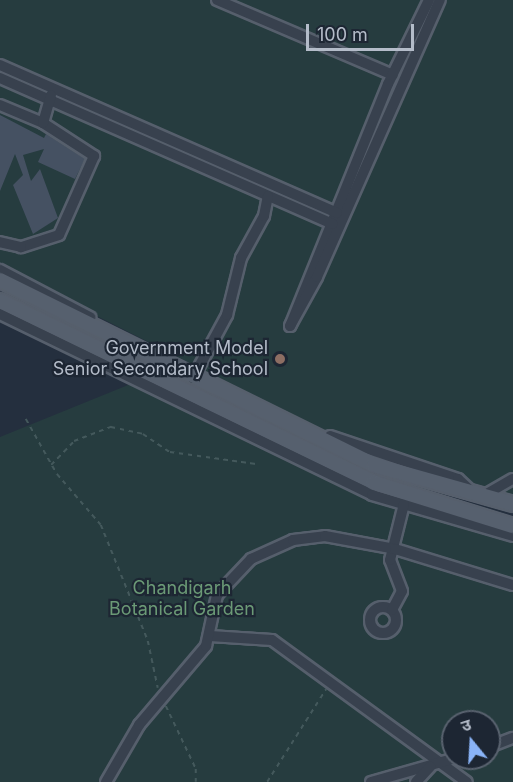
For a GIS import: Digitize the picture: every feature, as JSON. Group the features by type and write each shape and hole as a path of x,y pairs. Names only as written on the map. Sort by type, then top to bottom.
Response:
{"main road":[{"path":"0,280 374,465 513,504"},
{"path":"0,301 374,483 513,526"}],"street":[{"path":"217,0 391,80 400,90"},
{"path":"429,0 391,80 290,326 317,277 440,0"},
{"path":"0,65 52,94 332,224"},
{"path":"0,78 52,94 337,213"},
{"path":"43,123 52,94"},
{"path":"0,105 43,123 90,149 93,160 59,235 21,247 0,242"},
{"path":"0,270 195,375 227,315 241,258 264,216 268,196"},
{"path":"0,314 372,495 513,536"},
{"path":"478,494 513,479"},
{"path":"392,610 402,591 391,566 392,548 404,504"},
{"path":"106,782 139,725 210,636 217,595 250,559 293,540 325,537 392,548 513,585"},
{"path":"210,636 272,640 441,763"},
{"path":"371,782 441,763"},
{"path":"416,782 430,766"},
{"path":"451,770 467,782"}],"path":[{"path":"26,419 51,465 100,525 148,641 162,698 194,763 196,782"},
{"path":"51,465 74,441 111,427 143,434 170,452 257,464"},
{"path":"267,782 330,681"}],"green space":[{"path":"0,0 513,0 513,513 407,473 0,267"},
{"name":"Chandigarh Botanical Garden","path":"138,381 513,536 513,782 0,782 0,437"}],"building":[{"path":"0,115 44,138 46,134 85,159 75,179 38,162 44,149 23,155 31,181 40,169 58,218 33,234 13,185 23,175 15,154 0,191"}],"place":[{"name":"Government Model Senior Secondary School","path":"280,359"}]}
